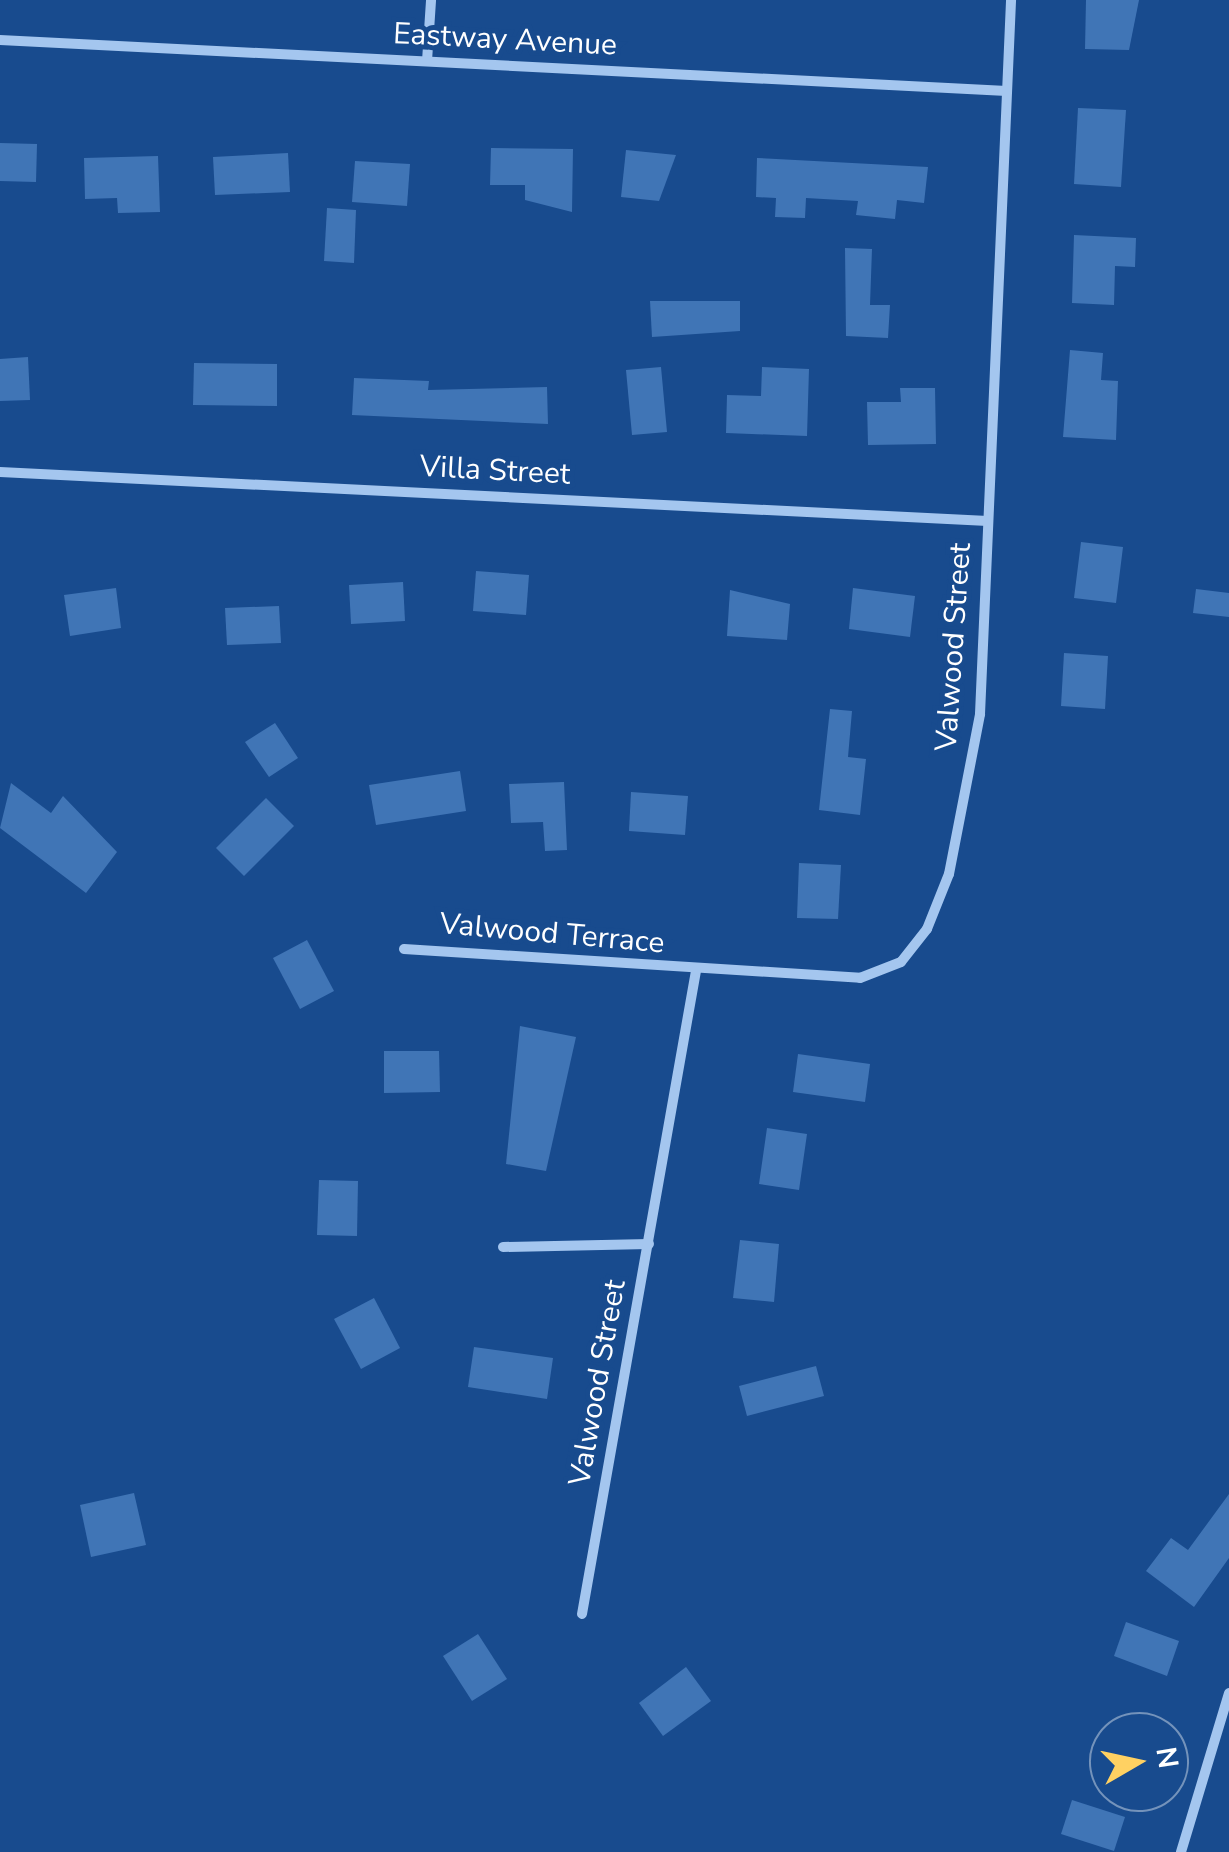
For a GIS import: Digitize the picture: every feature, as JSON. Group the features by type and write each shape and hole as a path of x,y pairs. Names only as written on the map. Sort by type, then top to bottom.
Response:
{"street":[{"path":"427,61 431,0"},
{"name":"Valwood Street","path":"582,1614 696,971 860,978 901,962 928,929 949,874 980,714 1011,0"},
{"name":"Eastway Avenue","path":"0,40 1007,91"},
{"name":"Villa Street","path":"0,472 988,521"},
{"name":"Valwood Terrace","path":"404,949 696,971"},
{"path":"503,1247 648,1244"},
{"path":"1181,1852 1229,1693"}],"building":[{"path":"1086,0 1139,0 1129,50 1085,49"},
{"path":"1078,108 1126,110 1121,187 1074,184"},
{"path":"0,143 37,144 36,182 0,181"},
{"path":"491,148 573,149 572,212 525,200 525,185 490,185"},
{"path":"626,150 676,155 659,201 621,197"},
{"path":"288,153 290,192 215,195 213,157"},
{"path":"158,156 160,212 118,213 117,198 85,199 84,158"},
{"path":"757,158 928,167 924,203 897,200 895,219 856,215 858,201 806,198 805,218 775,217 776,198 756,197"},
{"path":"355,161 410,164 407,206 352,202"},
{"path":"327,208 356,210 354,263 324,261"},
{"path":"1074,235 1136,238 1135,267 1115,266 1114,305 1072,303"},
{"path":"845,248 872,249 870,305 890,305 888,338 846,336"},
{"path":"650,301 740,301 740,331 652,337"},
{"path":"1070,350 1103,353 1101,380 1118,381 1116,440 1063,437"},
{"path":"28,357 30,400 0,401 0,359"},
{"path":"194,363 277,364 277,406 193,405"},
{"path":"661,367 667,432 632,435 626,370"},
{"path":"762,367 809,369 807,436 726,433 727,395 761,396"},
{"path":"354,378 429,381 428,390 547,387 548,424 352,415"},
{"path":"900,388 935,388 936,444 868,445 867,402 901,402"},
{"path":"1081,542 1123,547 1116,603 1074,598"},
{"path":"476,571 529,575 526,615 473,611"},
{"path":"403,582 405,621 351,624 349,585"},
{"path":"116,588 121,628 70,636 64,595"},
{"path":"853,588 915,596 910,637 849,629"},
{"path":"1196,589 1229,593 1229,617 1193,613"},
{"path":"730,590 790,604 787,640 727,636"},
{"path":"279,606 281,643 227,645 225,608"},
{"path":"1064,653 1108,656 1105,709 1061,706"},
{"path":"830,709 852,711 848,757 866,759 860,815 819,810"},
{"path":"275,723 298,758 269,777 245,742"},
{"path":"460,771 466,811 376,825 369,785"},
{"path":"564,782 567,850 545,851 543,822 511,823 509,784"},
{"path":"11,783 51,813 63,796 117,852 86,893 0,828"},
{"path":"631,792 688,796 685,835 629,831"},
{"path":"266,798 294,826 244,876 216,848"},
{"path":"799,863 841,865 838,919 797,918"},
{"path":"307,940 334,991 300,1009 273,958"},
{"path":"520,1026 576,1037 546,1171 506,1164"},
{"path":"384,1051 439,1051 440,1092 384,1093"},
{"path":"798,1054 870,1064 865,1102 793,1092"},
{"path":"767,1128 807,1134 799,1190 759,1184"},
{"path":"319,1180 358,1181 357,1236 317,1235"},
{"path":"740,1240 779,1244 774,1302 733,1298"},
{"path":"374,1298 400,1348 361,1369 334,1319"},
{"path":"474,1347 553,1358 547,1399 468,1387"},
{"path":"816,1366 824,1396 747,1416 739,1386"},
{"path":"134,1493 146,1545 91,1557 80,1505"},
{"path":"1229,1494 1229,1558 1194,1607 1146,1571 1171,1538 1188,1550"},
{"path":"1126,1622 1179,1641 1167,1676 1114,1656"},
{"path":"478,1634 507,1679 472,1701 443,1656"},
{"path":"686,1667 711,1701 663,1736 639,1703"},
{"path":"1072,1800 1089,1805 1089,1812 1125,1817 1114,1851 1061,1834"}]}
